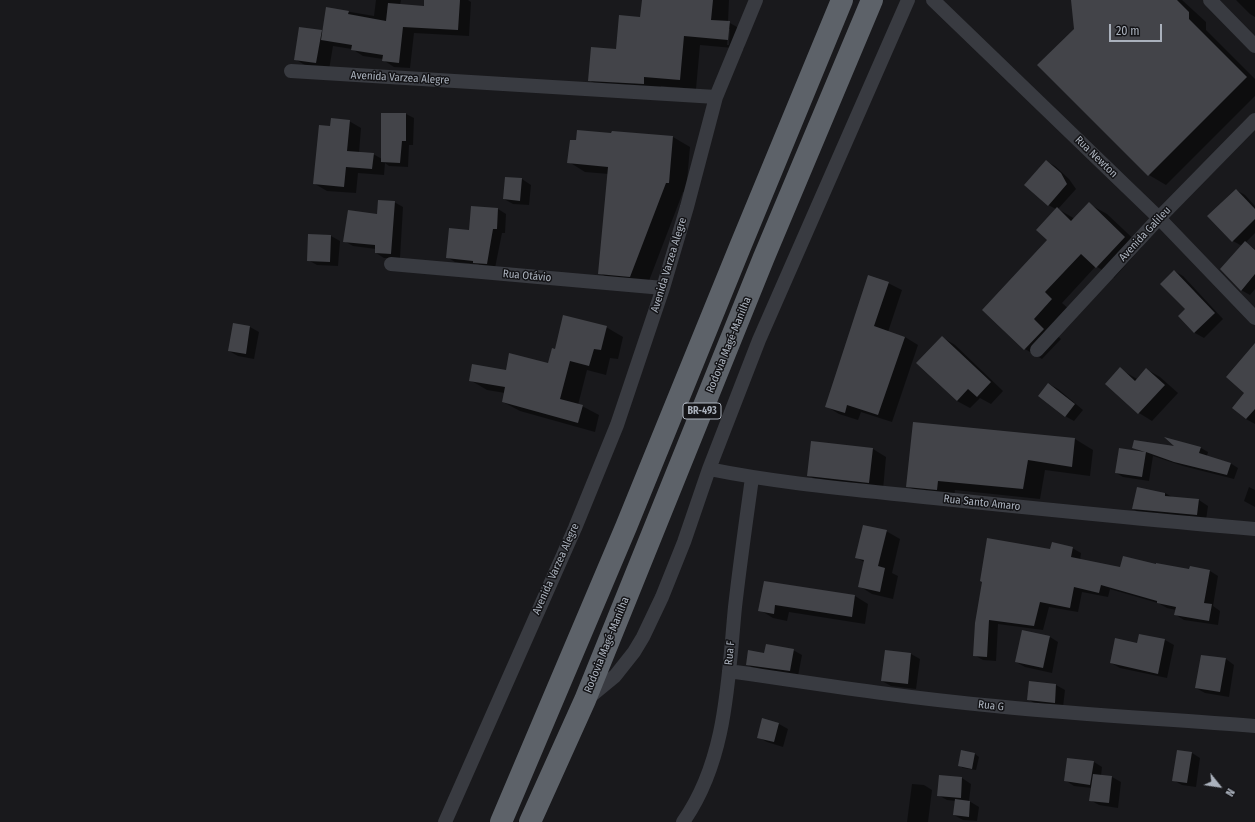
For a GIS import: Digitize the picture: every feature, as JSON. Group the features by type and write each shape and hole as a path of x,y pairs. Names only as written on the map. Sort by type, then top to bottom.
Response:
{"highway":[{"name":"BR-493","path":"501,822 626,527 842,0"},
{"name":"Rodovia Magé-Manilha","path":"530,822 585,700 764,258 872,0"}],"street":[{"path":"716,97 756,0"},
{"path":"585,700 597,692 615,676 644,637 684,542 709,469 762,333 908,0"},
{"name":"Rua Newton","path":"933,0 1159,218 1255,318"},
{"path":"1210,0 1255,46"},
{"name":"Avenida Varzea Alegre","path":"291,71 716,97 687,207 663,288 614,432 575,528 445,822"},
{"name":"Avenida Galileu","path":"1037,350 1159,218 1255,120"},
{"name":"Rua Otávio","path":"391,264 663,288"},
{"name":"Rua Santo Amaro","path":"709,469 752,478 1084,514 1255,529"},
{"name":"Rua F","path":"683,822 700,793 721,730 741,552 752,478"},
{"name":"Rua G","path":"728,671 885,694 993,706 1077,714 1255,726"}],"building":[{"path":"424,0 460,0 458,30 403,27 399,63 382,61 383,55 351,50 352,45 321,40 326,7 349,11 348,14 386,21 388,3 424,6"},
{"path":"642,0 713,0 711,20 730,21 728,40 684,36 680,80 644,77 644,84 588,81 591,47 616,49 619,15 640,17"},
{"path":"1071,0 1177,0 1189,12 1189,19 1247,77 1148,176 1037,65 1074,29"},
{"path":"299,27 322,30 316,63 294,60"},
{"path":"381,113 406,113 406,141 402,141 400,163 381,162"},
{"path":"331,118 350,120 347,151 374,153 372,169 346,167 344,187 313,184 319,125 330,126"},
{"path":"577,130 673,136 669,183 666,183 630,277 598,274 608,167 567,163 570,140 576,140"},
{"path":"1046,160 1061,173 1067,184 1048,206 1024,185"},
{"path":"505,177 522,178 520,201 503,199"},
{"path":"1236,189 1255,209 1255,219 1232,242 1207,216"},
{"path":"378,200 395,201 391,254 375,253 375,245 343,242 348,210 377,214"},
{"path":"1089,202 1125,237 1096,268 1081,254 1045,292 1052,299 1034,319 1044,329 1024,350 982,310 1047,240 1036,230 1057,207 1071,221"},
{"path":"471,206 498,208 497,229 493,229 487,264 446,258 449,228 469,230"},
{"path":"308,234 331,235 330,262 307,261"},
{"path":"1245,241 1255,250 1255,274 1241,291 1220,269"},
{"path":"1174,270 1215,313 1194,333 1178,316 1185,309 1160,284"},
{"path":"868,275 889,282 874,326 905,337 878,415 847,405 845,413 825,407"},
{"path":"563,315 607,326 601,350 594,349 589,366 570,361 560,399 583,405 578,423 502,402 505,387 469,381 472,364 506,370 509,353 548,363 552,348 555,349"},
{"path":"233,323 250,326 246,354 228,351"},
{"path":"942,336 991,382 977,397 968,389 957,401 916,363"},
{"path":"1255,343 1255,409 1246,419 1232,408 1244,393 1226,377"},
{"path":"1120,367 1135,381 1146,368 1165,385 1138,414 1105,384"},
{"path":"1048,383 1075,404 1065,417 1038,396"},
{"path":"913,422 1075,438 1072,467 1028,460 1023,489 938,481 937,490 906,487"},
{"path":"1164,437 1201,447 1199,453 1231,463 1227,475 1174,462 1146,452 1142,477 1115,473 1119,448 1145,452 1132,448 1134,440 1174,446"},
{"path":"811,441 873,448 869,483 807,476"},
{"path":"1137,487 1165,493 1165,496 1199,499 1197,515 1132,509"},
{"path":"863,525 887,530 878,566 885,568 880,592 858,587 864,560 855,558"},
{"path":"987,538 1050,549 1052,542 1073,547 1071,557 1120,567 1123,556 1156,564 1189,569 1190,566 1210,570 1204,603 1212,604 1209,621 1174,615 1176,607 1157,603 1157,601 1101,585 1099,593 1074,587 1070,608 1040,602 1034,626 989,620 987,657 973,656 975,623"},
{"path":"764,581 855,595 852,617 775,605 774,614 758,611"},
{"path":"1022,630 1050,636 1043,668 1015,662"},
{"path":"1139,634 1165,639 1158,674 1110,663 1115,638 1137,643"},
{"path":"766,644 794,649 790,671 746,665 748,650 764,653"},
{"path":"885,650 911,653 908,684 881,681"},
{"path":"1201,655 1226,658 1220,692 1195,688"},
{"path":"1029,681 1056,684 1055,703 1027,700"},
{"path":"762,718 779,723 774,742 757,738"},
{"path":"961,750 975,753 972,769 958,766"},
{"path":"1177,750 1192,752 1187,783 1172,781"},
{"path":"1067,758 1094,761 1090,785 1064,781"},
{"path":"1093,774 1112,776 1109,803 1089,801"},
{"path":"939,775 962,777 961,798 937,796"},
{"path":"955,799 970,801 969,817 953,815"}]}
